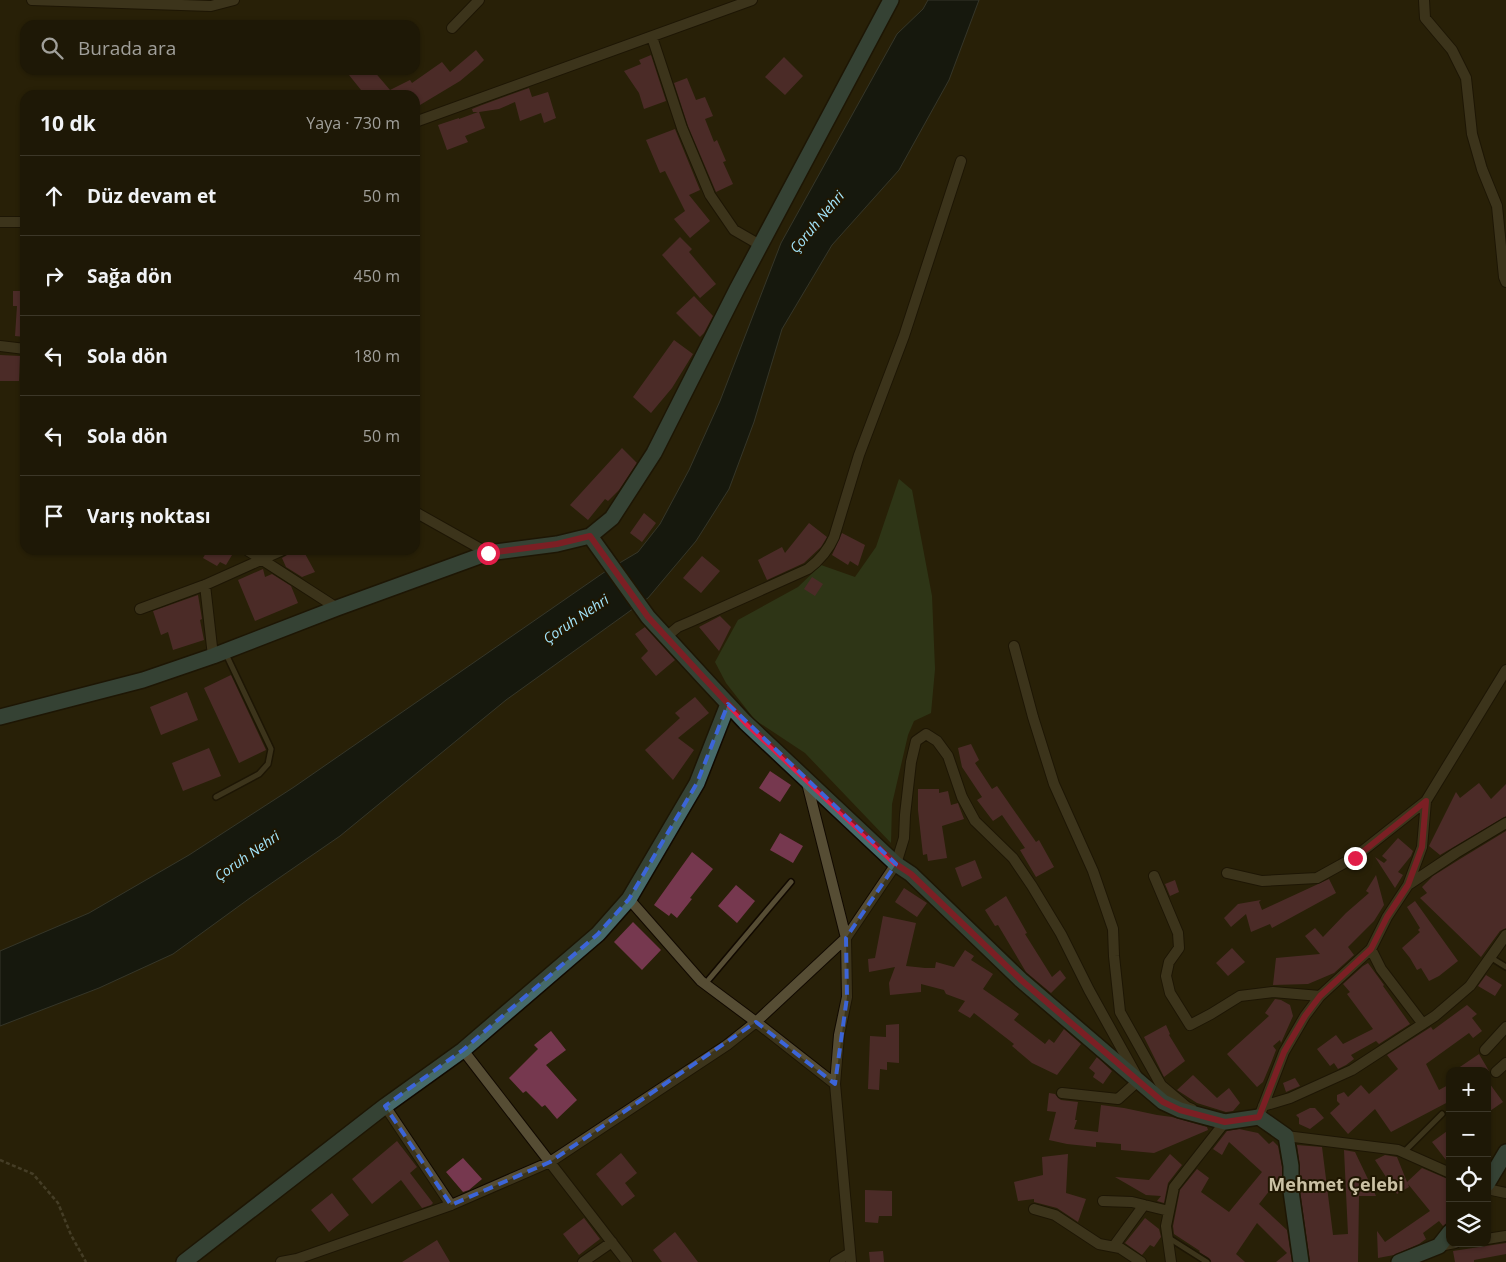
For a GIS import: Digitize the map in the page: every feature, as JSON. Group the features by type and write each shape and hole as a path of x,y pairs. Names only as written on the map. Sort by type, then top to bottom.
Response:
{"main road":[{"path":"0,717 143,680 219,654 337,608 488,553 557,544 590,536 612,518 654,453 760,245 891,0"},
{"path":"590,536 648,617 728,704 806,780 896,864 911,874 1021,980 1140,1080 1163,1102 1180,1110 1225,1122 1261,1112 1286,1136 1301,1262"},
{"path":"184,1262 385,1106 463,1050 598,934 630,899 697,783 728,704"},
{"path":"1491,1177 1506,1152"},
{"path":"1399,1262 1439,1246 1446,1237"}],"street":[{"path":"32,0 211,6 234,0"},
{"path":"452,28 479,0"},
{"path":"420,120 752,0"},
{"path":"1424,0 1425,18 1452,50 1466,78 1472,134 1482,169 1497,206 1506,282"},
{"path":"652,37 682,128 710,195 734,230 760,245"},
{"path":"666,636 685,624 808,569 817,562 830,546 859,456 904,336 961,161"},
{"path":"0,222 20,222"},
{"path":"0,346 20,348"},
{"path":"420,515 488,553"},
{"path":"254,555 337,608"},
{"path":"140,609 205,585 272,555"},
{"path":"205,585 219,654"},
{"path":"1014,646 1033,717 1054,784 1093,871 1113,929 1120,1012 1161,1085 1187,1106 1225,1122 1174,1187 1166,1226 1171,1262"},
{"path":"1227,873 1262,881 1317,878 1355,858 1426,801 1506,670"},
{"path":"281,1262 298,1261 451,1205 550,1162 727,1045 756,1022 846,938 896,864 904,838 905,815 916,740 926,734 936,741 948,756 962,797 975,821 1013,858 1062,934 1089,990 1140,1080 1118,1099 1062,1093"},
{"path":"806,780 846,938 847,997 839,1035 836,1084 851,1258 835,1262"},
{"path":"1261,1112 1284,1052 1305,1016 1320,996 1371,949 1387,917 1408,885 1422,847 1426,801"},
{"path":"1408,885 1506,823"},
{"path":"1154,876 1178,933 1179,948 1169,962 1166,976 1170,993 1190,1025 1240,996 1274,992 1320,996"},
{"path":"630,899 705,984 836,1084"},
{"path":"1261,1112 1352,1070 1435,1016 1470,986 1506,936"},
{"path":"1371,949 1381,969 1423,1024"},
{"path":"1485,1050 1506,1028"},
{"path":"463,1050 627,1262"},
{"path":"1496,1072 1506,1063"},
{"path":"385,1106 451,1205"},
{"path":"1286,1136 1398,1150 1446,1171"},
{"path":"1491,1190 1506,1193"},
{"path":"1103,1201 1132,1202 1169,1211"},
{"path":"1114,1246 1144,1205"},
{"path":"1034,1209 1055,1215 1099,1244 1114,1246 1142,1262"},
{"path":"1491,1238 1506,1236"},
{"path":"582,1262 612,1242"},
{"path":"1439,1246 1446,1245"}],"lane":[{"path":"216,797 259,774 268,764 271,749 219,654"},
{"path":"705,984 791,882"},
{"path":"1490,957 1506,967"},
{"path":"1404,1152 1442,1114"},
{"path":"1167,1237 1207,1262"}],"path":[{"path":"0,1160 33,1174 58,1203 71,1235 86,1262"}],"highlighted area":[{"path":"728,704 896,864 846,938 847,997 835,1084 756,1022 550,1162 451,1205 385,1106 463,1050 598,934 629,899 697,783"}],"green space":[{"path":"899,479 912,490 932,596 935,669 931,713 914,721 908,735 892,804 891,843 805,753 755,720 726,683 715,662 738,620 798,587 821,565 855,577 876,547"}],"water":[{"name":"Çoruh Nehri","path":"928,0 979,0 949,80 899,170 832,245 782,329 754,422 729,489 696,541 648,598 506,700 340,836 173,954 99,988 0,1026 0,951 89,913 189,855 294,787 606,571 638,552 660,524 689,470 720,401 781,243 897,34 923,9"}],"building":[{"path":"476,50 484,60 460,81 420,105 420,90 390,90 410,80 412,83 442,62 450,72"},
{"path":"651,55 666,101 644,109 639,93 624,71 641,64 639,60"},
{"path":"784,57 803,76 785,95 765,77"},
{"path":"349,75 377,75 390,90 361,90"},
{"path":"687,78 696,100 705,97 713,116 705,119 714,142 717,140 726,161 723,162 733,184 716,192 688,126 674,83"},
{"path":"529,88 532,97 548,92 556,118 544,123 541,113 520,121 515,102 499,109 479,112 485,128 465,136 468,142 447,150 438,125 478,112 473,112 472,109"},
{"path":"675,129 700,190 689,195 710,221 690,238 674,219 685,211 665,171 660,173 646,140"},
{"path":"680,237 692,249 689,252 716,284 700,298 662,255"},
{"path":"13,291 20,291 20,336 15,336 17,306 13,306"},
{"path":"694,296 713,316 700,337 676,313"},
{"path":"674,340 693,354 672,388 651,413 633,397"},
{"path":"0,355 20,356 19,381 0,381"},
{"path":"622,448 637,463 619,490 608,501 605,499 588,520 570,505"},
{"path":"644,513 656,523 642,542 630,533"},
{"path":"809,523 827,537 821,547 804,563 767,580 758,560 782,547 785,553"},
{"path":"842,533 865,545 858,566 850,561 848,565 832,555"},
{"path":"205,555 232,555 226,565 220,562 217,566 203,558"},
{"path":"287,555 306,555 315,572 302,577 286,567 282,558"},
{"path":"702,556 720,571 701,593 683,578"},
{"path":"263,569 265,577 272,574 291,586 298,603 255,621 238,580"},
{"path":"812,577 823,584 815,596 804,589"},
{"path":"198,595 204,640 173,650 168,632 161,635 153,611"},
{"path":"720,616 731,627 719,651 699,627"},
{"path":"645,627 675,660 656,676 641,658 648,651 635,634"},
{"path":"231,675 266,750 239,763 204,688"},
{"path":"187,692 198,720 161,735 150,707"},
{"path":"695,697 709,713 678,738 694,750 673,780 645,750 680,718 675,713"},
{"path":"971,744 979,760 975,763 992,789 997,786 1036,842 1039,840 1054,867 1036,877 1020,850 1025,848 1002,815 993,821 977,800 982,797 962,767 958,748"},
{"path":"209,748 221,776 183,791 172,763"},
{"path":"770,771 791,785 780,802 759,788"},
{"path":"1479,783 1491,799 1506,784 1506,816 1440,855 1429,846 1456,792 1460,798"},
{"path":"918,789 939,789 939,793 948,791 951,805 958,803 964,819 942,826 947,858 928,861 927,854 923,855 918,810"},
{"path":"1506,831 1506,928 1500,931 1481,957 1420,898 1427,893 1422,887 1433,876"},
{"path":"780,833 803,846 793,863 770,850"},
{"path":"1398,838 1413,851 1398,872 1403,875 1395,888 1375,857 1384,863 1387,860 1382,856"},
{"path":"692,852 713,869 677,918 671,913 669,916 654,905"},
{"path":"975,860 982,878 962,887 955,868"},
{"path":"1376,875 1384,905 1374,921 1348,947 1354,955 1334,973 1308,984 1273,985 1276,958 1320,954 1305,936 1315,928 1323,937 1369,893 1366,891"},
{"path":"1329,879 1336,893 1272,928 1270,924 1251,932 1246,914 1231,927 1224,918 1238,904 1261,900 1259,902 1262,910"},
{"path":"1175,880 1179,892 1170,896 1165,884"},
{"path":"736,885 755,901 737,923 718,906"},
{"path":"904,888 927,903 917,917 895,902"},
{"path":"1006,896 1027,933 1025,934 1052,977 1060,970 1066,978 1051,993 1026,972 998,925 995,926 985,910"},
{"path":"1415,901 1458,961 1439,976 1429,981 1421,968 1417,970 1402,948 1420,932 1418,930 1420,928 1407,907"},
{"path":"883,916 916,923 906,966 935,968 936,962 954,967 965,950 974,956 971,960 993,974 983,989 1019,1014 1014,1020 1045,1044 1049,1039 1054,1043 1064,1029 1081,1044 1057,1075 1032,1063 1012,1046 1014,1044 974,1013 970,1018 958,1011 965,1001 946,994 944,990 921,984 921,992 890,995 889,983 895,967 869,972 868,959 875,958"},
{"path":"633,922 661,950 642,970 614,942"},
{"path":"1232,948 1245,962 1228,976 1216,963"},
{"path":"1368,963 1410,1024 1379,1044 1376,1041 1351,1055 1354,1059 1338,1069 1334,1063 1330,1066 1317,1049 1336,1035 1343,1044 1373,1029 1347,994 1350,992 1343,984"},
{"path":"1486,975 1502,985 1495,996 1478,986"},
{"path":"1275,999 1290,1005 1293,1016 1281,1043 1280,1040 1273,1046 1276,1050 1271,1063 1263,1082 1257,1087 1227,1054 1269,1016 1265,1013"},
{"path":"1467,1005 1477,1014 1472,1018 1482,1031 1473,1038 1469,1033 1426,1064 1439,1090 1446,1086 1446,1103 1391,1132 1375,1109 1348,1134 1330,1113 1340,1104 1337,1101 1337,1095 1344,1092 1348,1097 1361,1085 1369,1094 1398,1069 1387,1055 1431,1027 1433,1030"},
{"path":"899,1024 899,1063 887,1062 887,1070 880,1069 879,1090 868,1089 870,1036 886,1037 886,1025"},
{"path":"1166,1025 1169,1035 1185,1061 1164,1077 1144,1037"},
{"path":"551,1031 566,1050 546,1065 577,1100 557,1119 545,1105 542,1107 526,1091 523,1093 509,1078 538,1049 534,1045"},
{"path":"1479,1054 1487,1067 1460,1067"},
{"path":"1097,1057 1112,1071 1103,1084 1093,1077 1095,1073 1089,1068"},
{"path":"1193,1075 1217,1098 1229,1088 1240,1103 1233,1111 1226,1112 1197,1103 1177,1090"},
{"path":"1295,1078 1300,1086 1286,1092 1283,1083"},
{"path":"1491,1086 1503,1102 1491,1110"},
{"path":"1049,1093 1055,1094 1061,1100 1078,1102 1075,1120 1077,1120 1074,1129 1098,1132 1101,1105 1172,1117 1207,1127 1208,1130 1154,1153 1121,1150 1121,1144 1096,1142 1096,1147 1049,1140 1056,1112 1047,1111"},
{"path":"1310,1108 1315,1108 1324,1118 1310,1129 1299,1124 1299,1118 1296,1115"},
{"path":"1239,1129 1258,1133 1269,1144 1273,1141 1278,1146 1282,1167 1282,1185 1277,1181 1259,1204 1287,1230 1292,1262 1276,1262 1287,1253 1257,1223 1236,1254 1245,1262 1211,1262 1200,1251 1174,1234 1173,1226 1180,1190 1197,1169 1209,1178 1201,1192 1229,1212 1262,1172 1229,1142 1222,1155 1213,1149 1227,1131"},
{"path":"1446,1132 1446,1160 1432,1142"},
{"path":"397,1141 417,1167 410,1173 433,1203 431,1205 422,1208 401,1180 372,1204 352,1179"},
{"path":"1297,1145 1322,1147 1333,1235 1348,1234 1344,1150 1355,1152 1376,1196 1359,1196 1358,1262 1310,1262 1300,1190 1300,1166"},
{"path":"621,1153 637,1173 625,1183 635,1196 622,1206 596,1174"},
{"path":"1068,1154 1066,1193 1086,1199 1078,1222 1057,1208 1034,1202 1034,1199 1018,1201 1014,1182 1043,1175 1042,1157"},
{"path":"1170,1154 1182,1165 1168,1183 1164,1203 1157,1201 1161,1196 1146,1195 1115,1177 1149,1180"},
{"path":"1385,1155 1397,1157 1407,1182 1422,1168 1446,1178 1446,1223 1443,1226 1439,1221 1423,1233 1426,1239 1419,1244 1394,1255 1378,1258 1377,1231 1385,1242 1430,1211 1408,1184 1409,1187 1397,1194 1375,1160"},
{"path":"463,1158 482,1179 469,1190 463,1192 446,1172"},
{"path":"865,1190 892,1191 892,1216 879,1216 878,1223 865,1222"},
{"path":"332,1193 349,1215 329,1232 311,1210"},
{"path":"584,1218 600,1239 579,1255 563,1234"},
{"path":"1145,1218 1159,1229 1161,1237 1154,1247 1150,1245 1142,1255 1125,1243"},
{"path":"675,1232 698,1262 662,1262 653,1250"},
{"path":"437,1240 450,1262 402,1262"},
{"path":"1506,1243 1506,1254 1474,1260 1474,1262 1455,1262 1453,1251 1491,1247 1491,1245"},
{"path":"883,1251 884,1262 870,1262 869,1252"}],"district":[{"name":"Mehmet Çelebi","path":"1336,1185"}],"route":[{"path":"488,553 557,544 590,536 648,617 745,722 896,864 911,874 1021,980 1140,1080 1163,1102 1180,1110 1225,1122 1259,1117 1284,1052 1305,1016 1320,996 1371,949 1387,917 1408,885 1422,847 1426,801 1355,858"}]}
